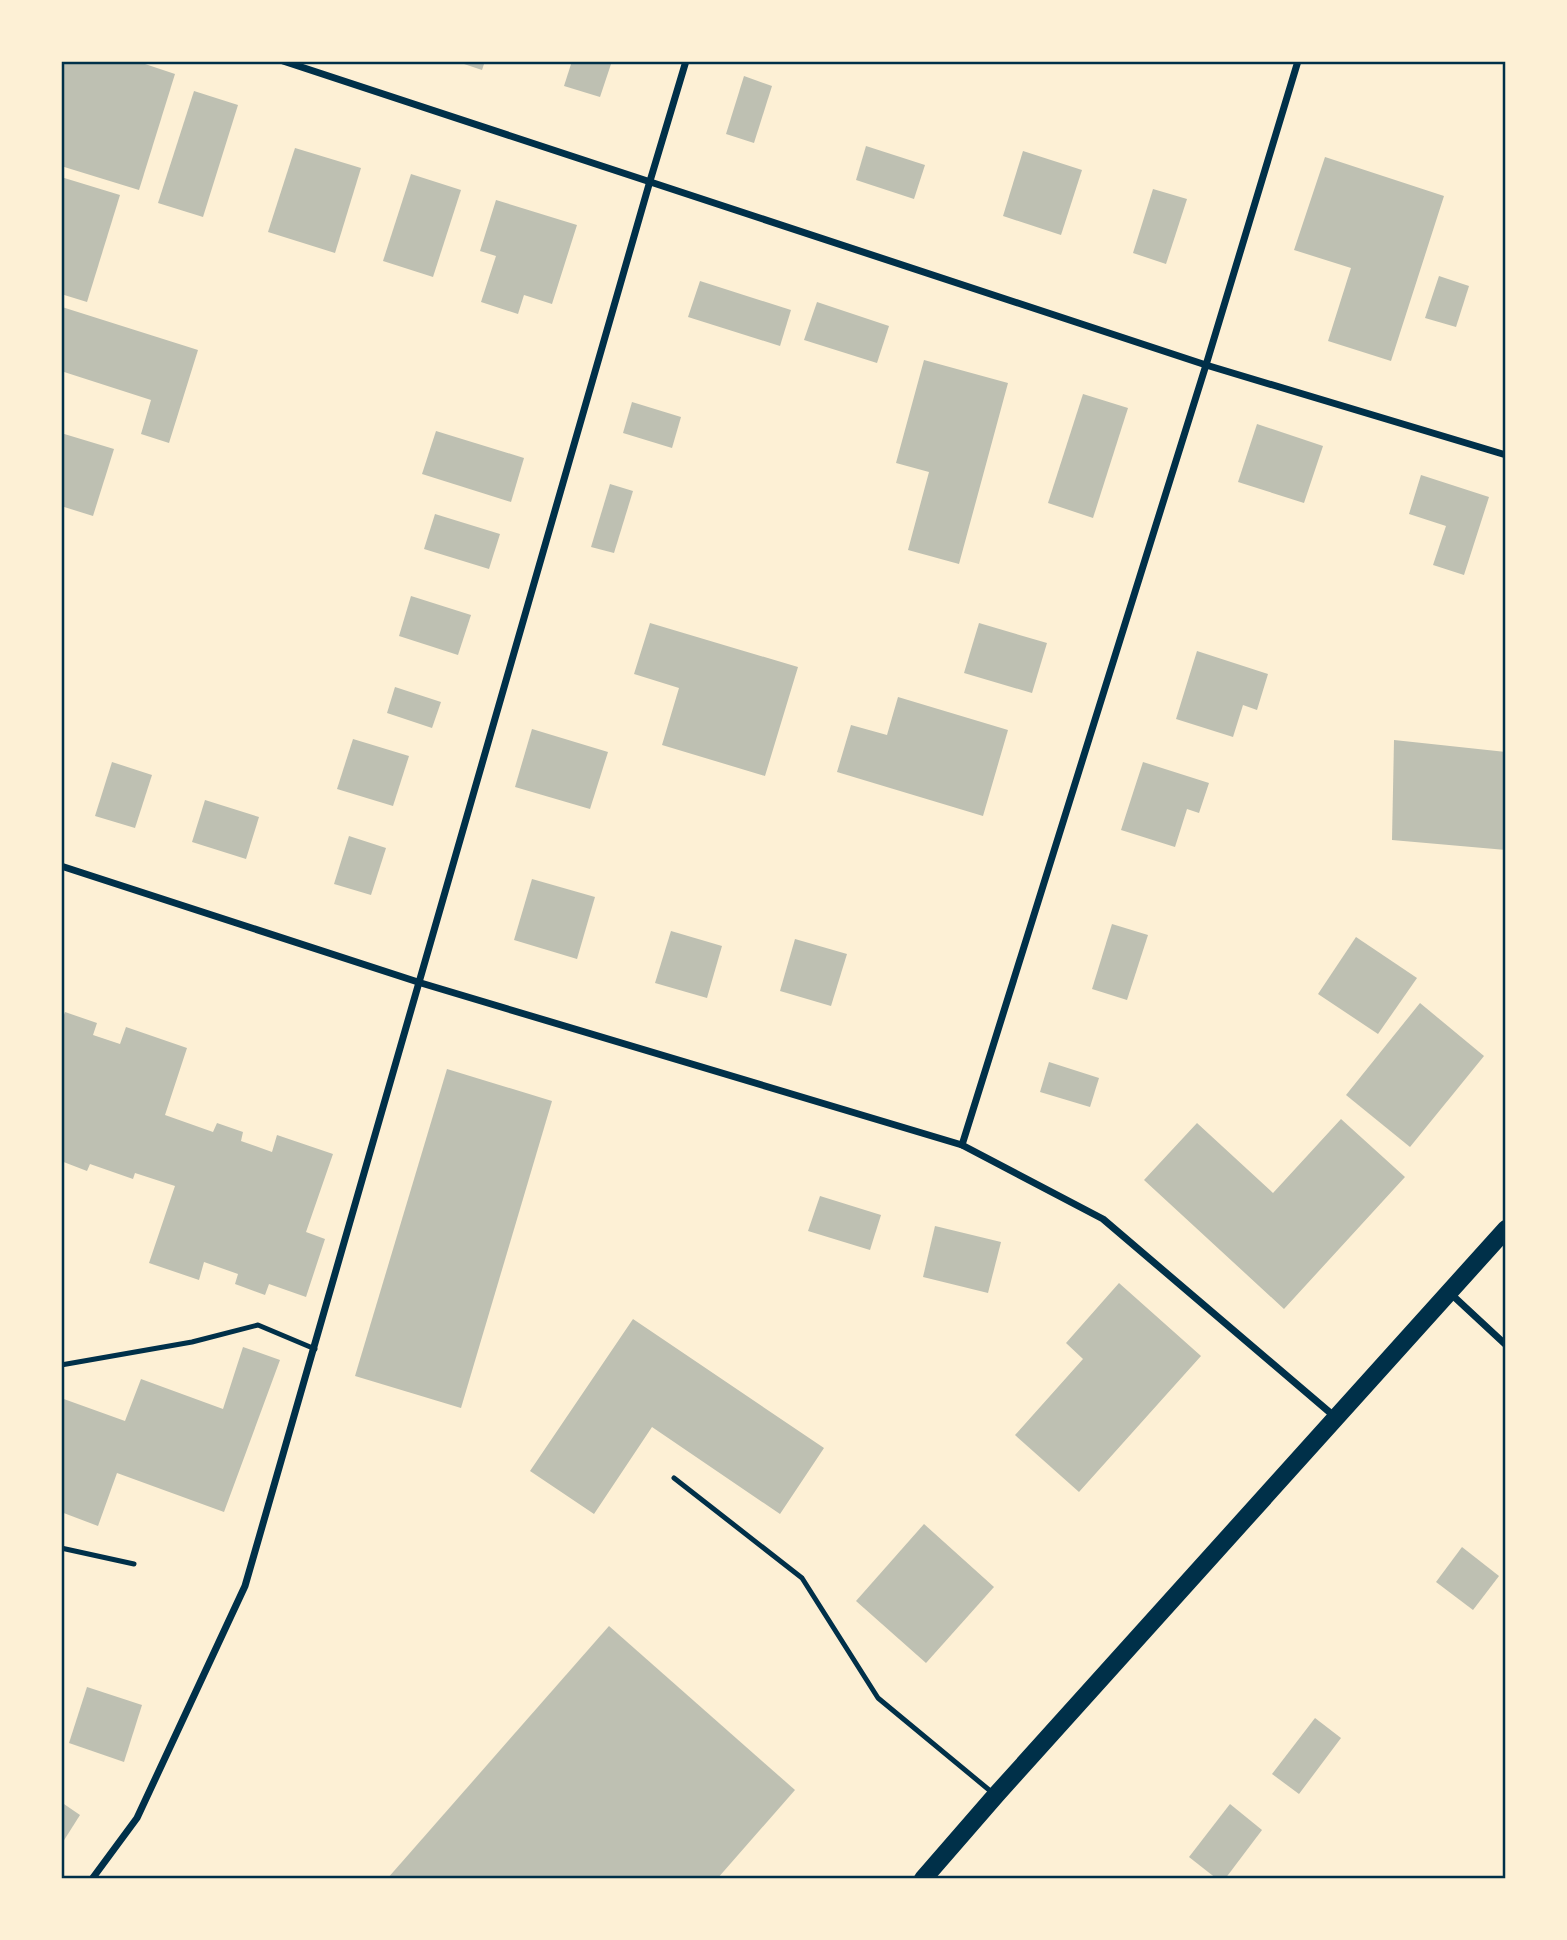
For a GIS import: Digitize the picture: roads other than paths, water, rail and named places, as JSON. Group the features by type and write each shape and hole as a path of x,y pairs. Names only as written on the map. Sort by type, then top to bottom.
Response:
{"main road":[{"path":"923,1879 1506,1230"}],"street":[{"path":"283,61 1206,365 1506,455"},
{"path":"92,1879 137,1818 245,1586 686,61"},
{"path":"962,1145 1206,365 1298,61"},
{"path":"61,866 421,983 962,1145 1103,1220 1337,1418"},
{"path":"1449,1293 1506,1345"}],"lane":[{"path":"61,1365 192,1342 258,1325 315,1349"},
{"path":"674,1478 802,1577 878,1698 996,1795"},
{"path":"61,1548 134,1564"}]}
